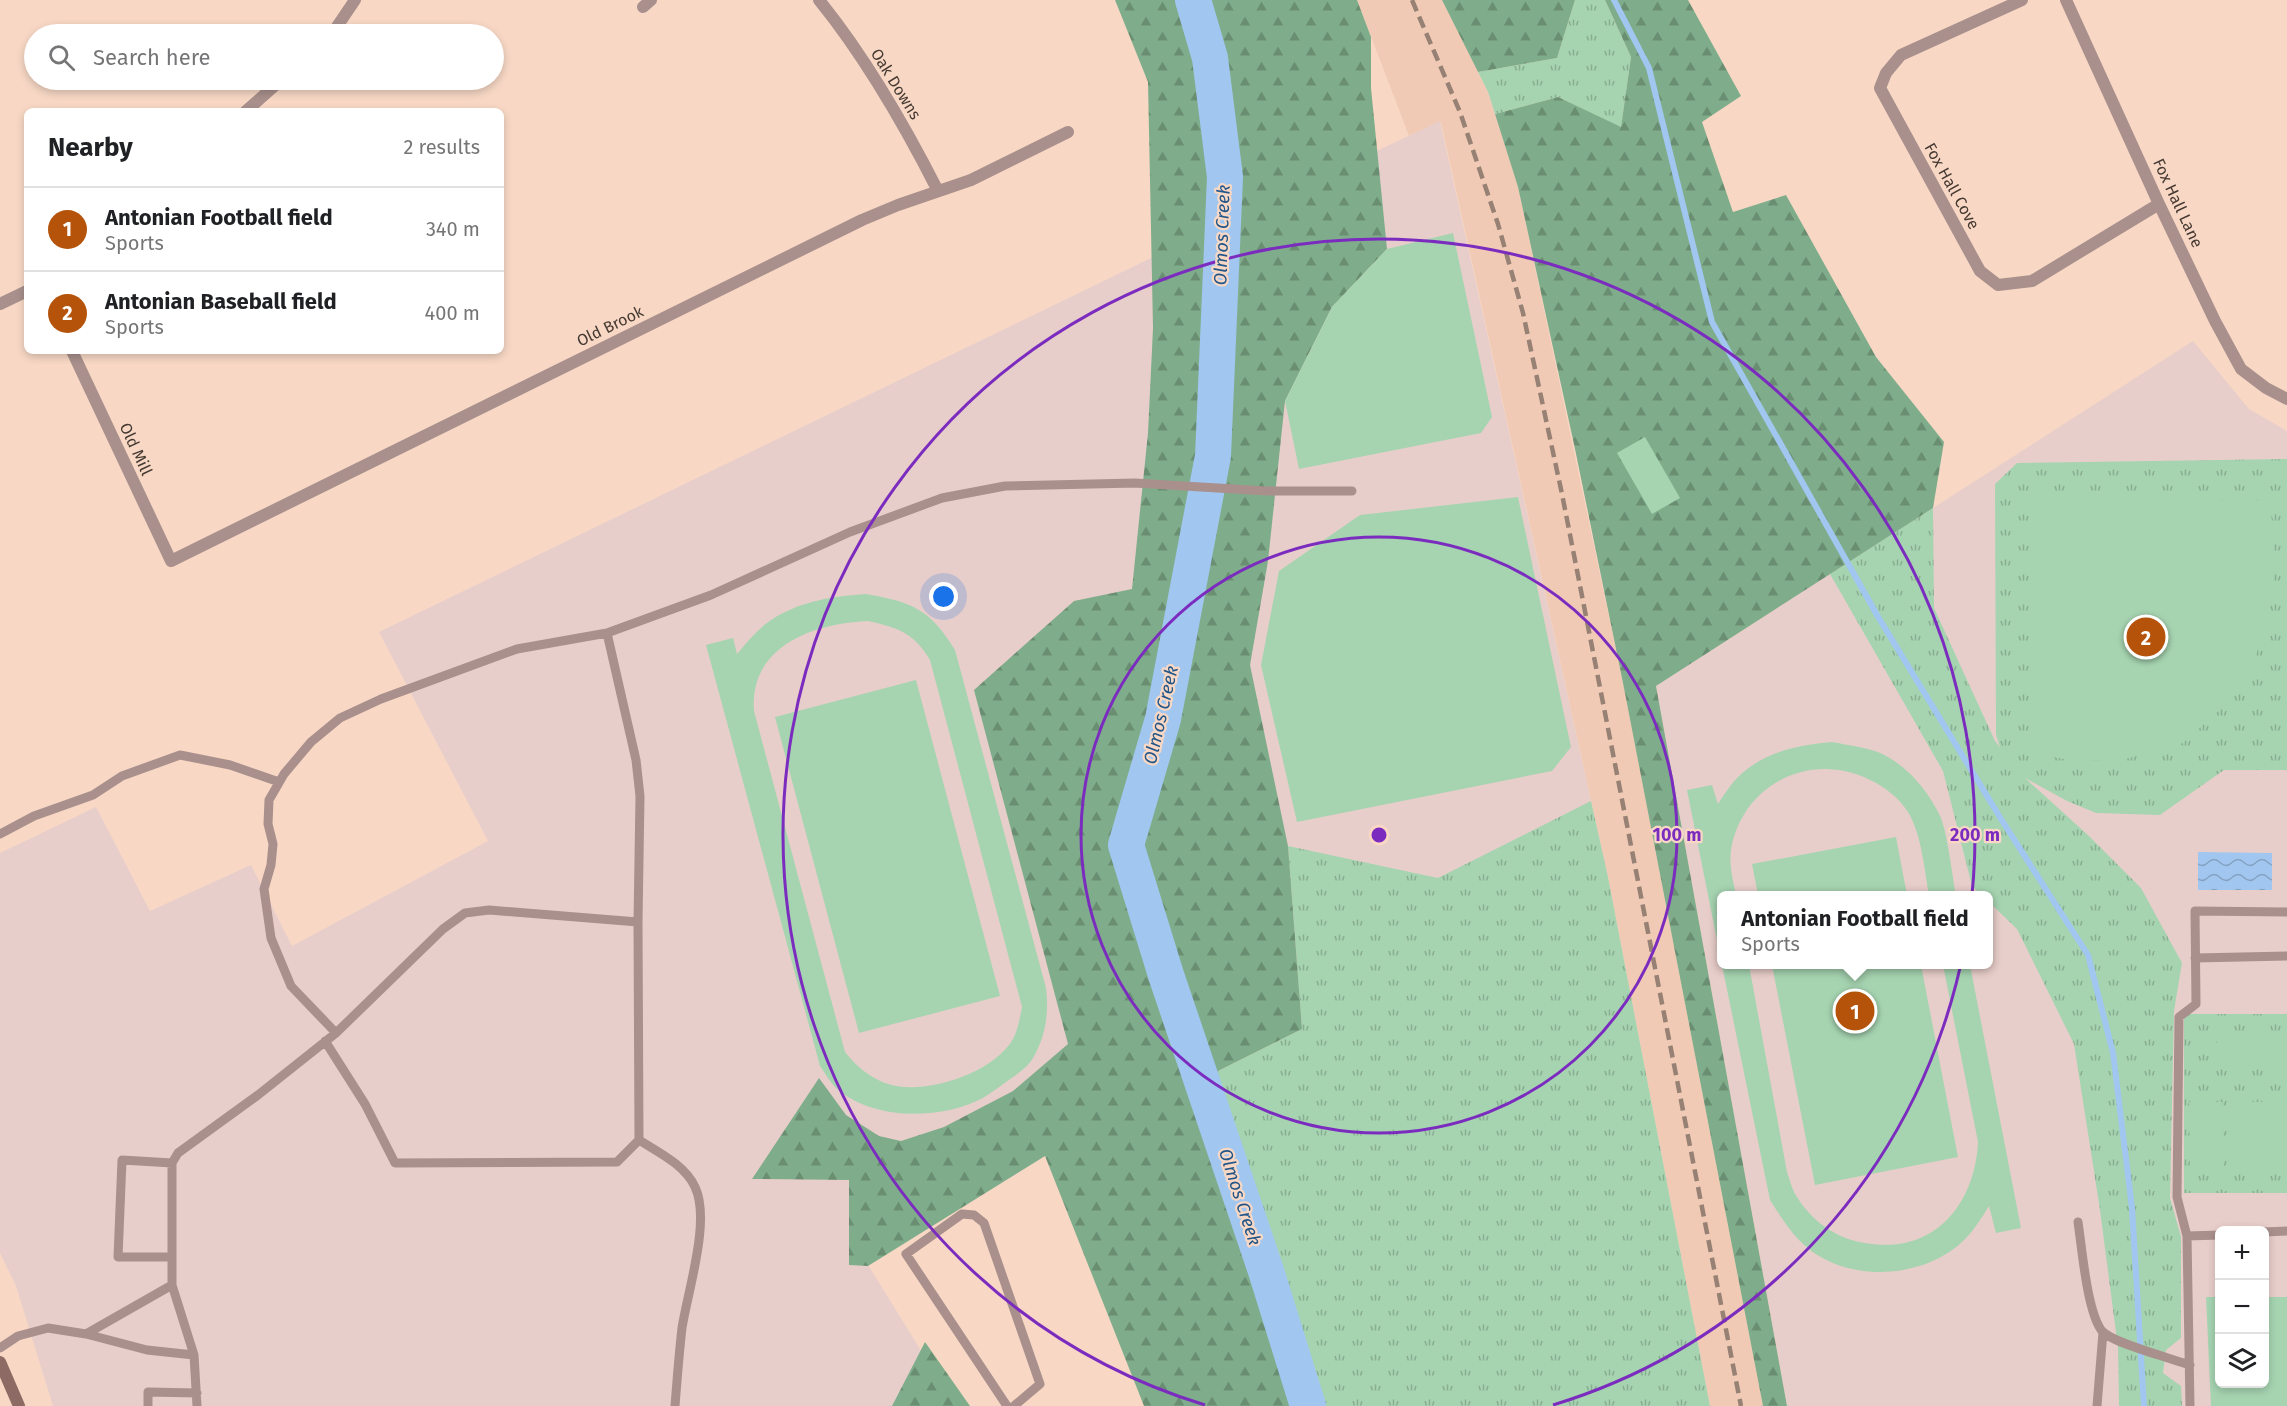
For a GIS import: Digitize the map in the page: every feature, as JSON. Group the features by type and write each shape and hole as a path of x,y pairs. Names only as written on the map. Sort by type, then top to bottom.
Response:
{"main road":[{"path":"0,1362 19,1406"}],"street":[{"path":"339,24 355,0"},
{"name":"Oak Downs","path":"819,0 872,74 918,151 938,191"},
{"name":"Fox Hall Cove","path":"2022,0 1901,55 1886,73 1880,88 1980,271 1998,285 2032,281 2159,204"},
{"name":"Fox Hall Lane","path":"2066,0 2159,204 2241,369 2266,388 2287,399"},
{"path":"249,108 270,90"},
{"name":"Old Brook","path":"171,561 862,220 971,180 1068,132"},
{"path":"0,304 24,292"},
{"name":"Old Mill","path":"73,354 171,561"}],"lane":[{"path":"336,1033 291,986 271,938 264,889 271,865 273,844 268,824 269,800 279,782 311,742 340,718 381,699 517,650 607,633 711,595 859,529 942,498 1005,486 1135,483 1267,491 1352,491"},
{"path":"325,1041 365,1104 395,1163 617,1162 639,1140 640,796 636,760 607,633"},
{"path":"0,834 34,816 93,795 122,776 180,755 230,765 279,782"},
{"path":"197,1406 194,1355 172,1285 172,1163 178,1152 258,1095 336,1033 429,943 465,913 489,910 638,922"},
{"path":"2190,1406 2187,1236 2177,1197 2179,1017 2196,1004 2195,911 2287,912"},
{"path":"2195,958 2287,956"},
{"path":"639,1140 683,1170 695,1186 701,1204 700,1231 682,1327 675,1406"},
{"path":"172,1163 122,1160 118,1257 172,1257"},
{"path":"1006,1406 906,1254 962,1214 975,1215 984,1223 1040,1384 1014,1406"},
{"path":"2078,1222 2093,1311 2103,1332 2097,1406"},
{"path":"2269,1232 2287,1231"},
{"path":"2187,1236 2215,1235"},
{"path":"86,1334 172,1285"},
{"path":"0,1348 18,1336 48,1328 86,1334 147,1350 194,1355"},
{"path":"2103,1332 2117,1340 2190,1365"},
{"path":"148,1406 148,1392 197,1393"}],"shaded area":[{"path":"1357,0 1442,0 1488,92 1518,187 1623,683 1763,1406 1710,1406 1608,877 1441,122 1409,136"},
{"path":"1440,121 1608,877 1045,1156 868,1265 951,1399 940,1406 53,1406 16,1286 0,1253 0,853 96,807 150,911 251,865 292,946 488,841 379,632 1151,258"},
{"path":"2193,341 2249,409 2287,431 2287,1406 1787,1406 1656,686"}],"green space":[{"path":"1115,0 1357,0 1371,37 1371,88 1387,249 1332,307 1285,401 1268,561 1250,665 1288,846 1302,1029 1212,1074 1320,1406 1144,1406 1045,1156 868,1266 849,1265 849,1180 752,1179 819,1078 846,1115 879,1136 901,1141 944,1127 1013,1091 1068,1044 974,690 1074,601 1132,589 1148,433 1153,328 1148,82"},
{"path":"1442,0 1575,0 1557,58 1478,72"},
{"path":"1575,0 1605,0 1631,57 1621,128 1558,97 1495,114 1478,72 1557,58"},
{"path":"1605,0 1688,0 1741,96 1702,122 1733,212 1786,195 1876,357 1944,442 1933,508 1656,686 1787,1406 1763,1406 1623,683 1575,449 1518,187 1495,114 1558,97 1621,127 1631,57"},
{"path":"1453,233 1492,417 1481,433 1299,469 1285,401 1332,307 1387,249"},
{"path":"1645,437 1680,498 1652,514 1617,453"},
{"path":"2287,459 2287,770 2224,770 2160,815 2096,813 2067,801 2025,778 2089,836 2141,888 2182,963 2174,1011 2170,1198 2181,1237 2181,1338 2166,1350 2163,1373 2181,1386 2182,1406 2119,1406 2118,1348 2100,1210 2074,1044 2017,929 1993,906 1993,891 1977,891 1972,886 1943,771 1830,574 1933,508 1934,608 1995,741 2000,747 1996,735 1995,484 2017,463"},
{"path":"1518,497 1571,747 1552,771 1297,822 1261,665 1279,571 1360,515"},
{"path":"2031,498 2270,500 2274,546 2273,597 2255,659 2226,704 2183,743 2122,760 2073,761 2030,752"},
{"path":"866,594 908,604 928,616 955,650 1046,988 1046,1024 1037,1050 1025,1068 983,1098 948,1110 928,1113 908,1114 869,1107 851,1099 836,1088 820,1066 706,645 733,638 737,654 763,626 785,612 818,600","holes":["868,621 905,633 918,644 930,660 1022,1007 1018,1028 1013,1039 990,1063 955,1079 918,1087 900,1087 885,1083 863,1070 845,1052 754,711 755,689 762,670 774,654 789,642 827,627"]},
{"path":"916,680 1000,996 859,1033 775,717"},
{"path":"1832,742 1867,749 1888,757 1907,771 1923,788 1941,818 1955,891 1928,891 1922,852 1913,821 1891,793 1870,780 1848,772 1825,769 1803,772 1783,779 1764,791 1749,807 1738,827 1731,850 1735,891 1717,891 1717,940 1687,790 1712,785 1718,804 1738,777 1748,768 1782,751"},
{"path":"1591,801 1608,877 1710,1406 1320,1406 1212,1074 1302,1029 1288,846 1438,878"},
{"path":"1896,837 1906,891 1757,891 1752,864"},
{"path":"1723,969 1750,969 1787,1172 1795,1194 1811,1215 1839,1235 1872,1244 1895,1244 1916,1240 1933,1231 1948,1218 1960,1203 1975,1164 1978,1142 1944,969 1971,969 2021,1228 1996,1233 1989,1206 1965,1239 1943,1256 1923,1265 1902,1270 1880,1272 1858,1270 1836,1264 1817,1255 1800,1241 1770,1200"},
{"path":"1773,969 1922,969 1958,1157 1815,1185"},
{"path":"2184,1014 2287,1014 2287,1193 2184,1193"},
{"path":"2217,1032 2287,1032 2287,1064 2217,1064"},
{"path":"2189,1102 2222,1102 2223,1173 2190,1173"},
{"path":"2229,1102 2263,1102 2263,1173 2230,1173"},
{"path":"2287,1102 2287,1173 2270,1173 2270,1103"},
{"path":"2206,1297 2215,1297 2215,1388 2269,1388 2269,1297 2287,1297 2287,1406 2211,1406"},
{"path":"925,1342 970,1406 892,1406"}],"water":[{"path":"2198,852 2272,853 2272,890 2198,890"}],"waterway":[{"name":"Olmos Creek","path":"1193,0 1210,58 1225,177 1213,456 1163,719 1126,845 1166,975 1266,1271 1308,1406"},
{"path":"1614,0 1649,68 1712,322 1877,615 2001,819 2088,955 2113,1053 2132,1208 2144,1406"}],"railway":[{"path":"1412,0 1460,112 1498,224 1523,313 1562,494 1741,1406"}],"place":[{"name":"Antonian Baseball field","path":"2146,637"},
{"name":"Antonian Football field","path":"1855,1011"}]}
